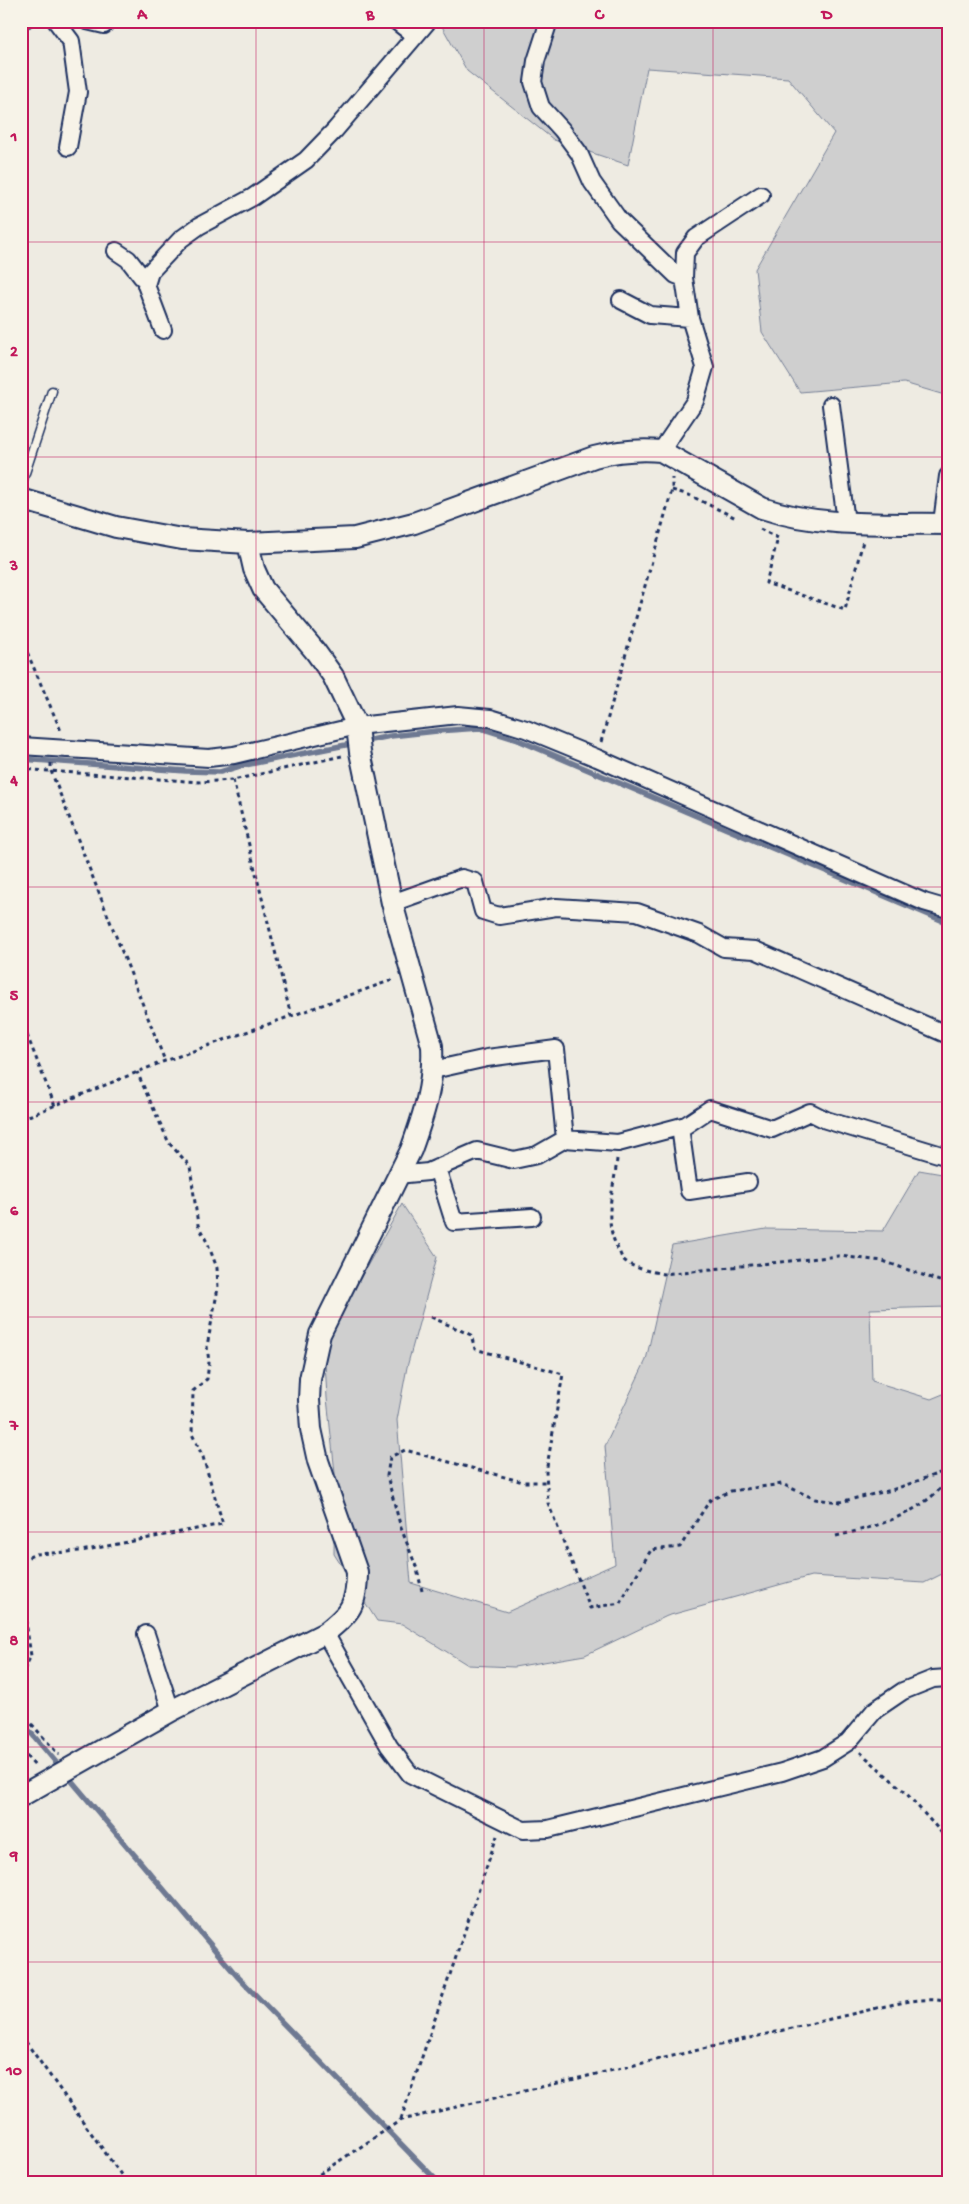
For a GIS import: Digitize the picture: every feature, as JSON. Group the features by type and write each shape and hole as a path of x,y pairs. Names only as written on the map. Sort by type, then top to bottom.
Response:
{"street":[{"path":"56,21 71,41 78,92 68,148"},
{"path":"87,21 104,26"},
{"path":"396,21 414,35"},
{"path":"163,330 146,285 150,272 181,239 199,226 253,197 306,160 335,130 414,35 428,21"},
{"path":"549,21 536,61 533,82 541,108 562,130 579,153 592,182 620,220 676,275 684,278"},
{"path":"661,451 695,401 705,368 690,318 684,278 685,253 696,238 761,195"},
{"path":"116,251 128,260 142,277 148,278"},
{"path":"621,300 650,314 690,318"},
{"path":"831,405 854,522"},
{"path":"21,499 116,527 182,539 248,543 355,538 414,523 594,457 617,451 644,449 661,451 762,508 796,517 854,522 945,523 948,476"},
{"path":"21,1796 171,1711 326,1633 344,1619 353,1606 357,1590 357,1572 318,1461 310,1429 309,1400 313,1359 320,1334 411,1150 423,1119 433,1070 432,1046 392,903 360,752 357,726 332,676 315,651 263,589 254,569 248,543"},
{"path":"21,746 209,758 234,755 357,726 458,715 490,718 526,729 597,758 924,902 948,909"},
{"path":"392,903 462,878 475,882 483,911 499,916 556,907 637,912 699,934 724,948 756,950 948,1035"},
{"path":"433,1070 487,1058 556,1049 565,1138"},
{"path":"397,1175 428,1172 477,1151 514,1160 537,1155 565,1138 618,1143 686,1125 710,1109 772,1129 810,1112 826,1120 948,1158"},
{"path":"680,1127 689,1191 748,1182"},
{"path":"437,1168 454,1222 532,1217"},
{"path":"326,1633 389,1746 410,1774 523,1830 548,1829 782,1772 822,1758 848,1742 875,1710 902,1691 933,1680 948,1678"},
{"path":"146,1634 171,1711"}],"lane":[{"path":"21,485 52,391"}],"path":[{"path":"21,29 27,28 37,21"},
{"path":"597,758 672,490 671,463 661,451"},
{"path":"672,490 689,495 742,521"},
{"path":"751,525 778,538 766,583 845,610 863,543 854,522"},
{"path":"21,638 60,724 58,749 51,771 166,1061"},
{"path":"233,780 291,1016"},
{"path":"21,1119 166,1061 411,974"},
{"path":"21,1020 55,1106"},
{"path":"21,1560 36,1554 81,1551 224,1524 203,1457 192,1434 193,1391 206,1379 209,1362 207,1346 218,1288 217,1268 198,1225 190,1166 169,1143 137,1072"},
{"path":"618,1143 615,1180 608,1207 608,1221 611,1236 624,1260 638,1267 663,1274 839,1256 884,1261 948,1284"},
{"path":"431,1317 471,1335 475,1349 563,1374 546,1472 548,1503 590,1608 620,1603 651,1550 680,1547 710,1500 731,1491 782,1484 815,1499 839,1502 892,1490 948,1470"},
{"path":"422,1591 417,1569 401,1528 387,1476 390,1457 405,1450 523,1482 547,1482"},
{"path":"836,1536 871,1528 906,1514 934,1496 948,1481"},
{"path":"21,1588 31,1656 21,1675"},
{"path":"21,1712 71,1768"},
{"path":"848,1742 905,1792 948,1840"},
{"path":"401,2120 503,1820"},
{"path":"306,2183 401,2120 878,2008 909,2002 938,2000 948,2002"},
{"path":"21,2035 127,2183"}],"shaded area":[{"path":"439,21 948,21 948,396 904,383 800,392 762,332 755,269 834,133 788,78 647,68 628,165 554,140 467,71"},
{"path":"919,1170 948,1175 948,1307 870,1309 872,1381 931,1399 948,1392 948,1571 924,1583 811,1576 667,1616 585,1655 514,1667 468,1665 402,1624 377,1621 334,1554 335,1473 327,1398 324,1343 402,1204 437,1257 407,1367 397,1420 411,1583 507,1612 615,1564 605,1446 646,1360 672,1245 766,1229 883,1231"}],"waterway":[{"path":"21,759 220,772 240,766 391,736 480,728 518,740 948,923"},
{"path":"21,1721 237,1976 439,2183"}]}
